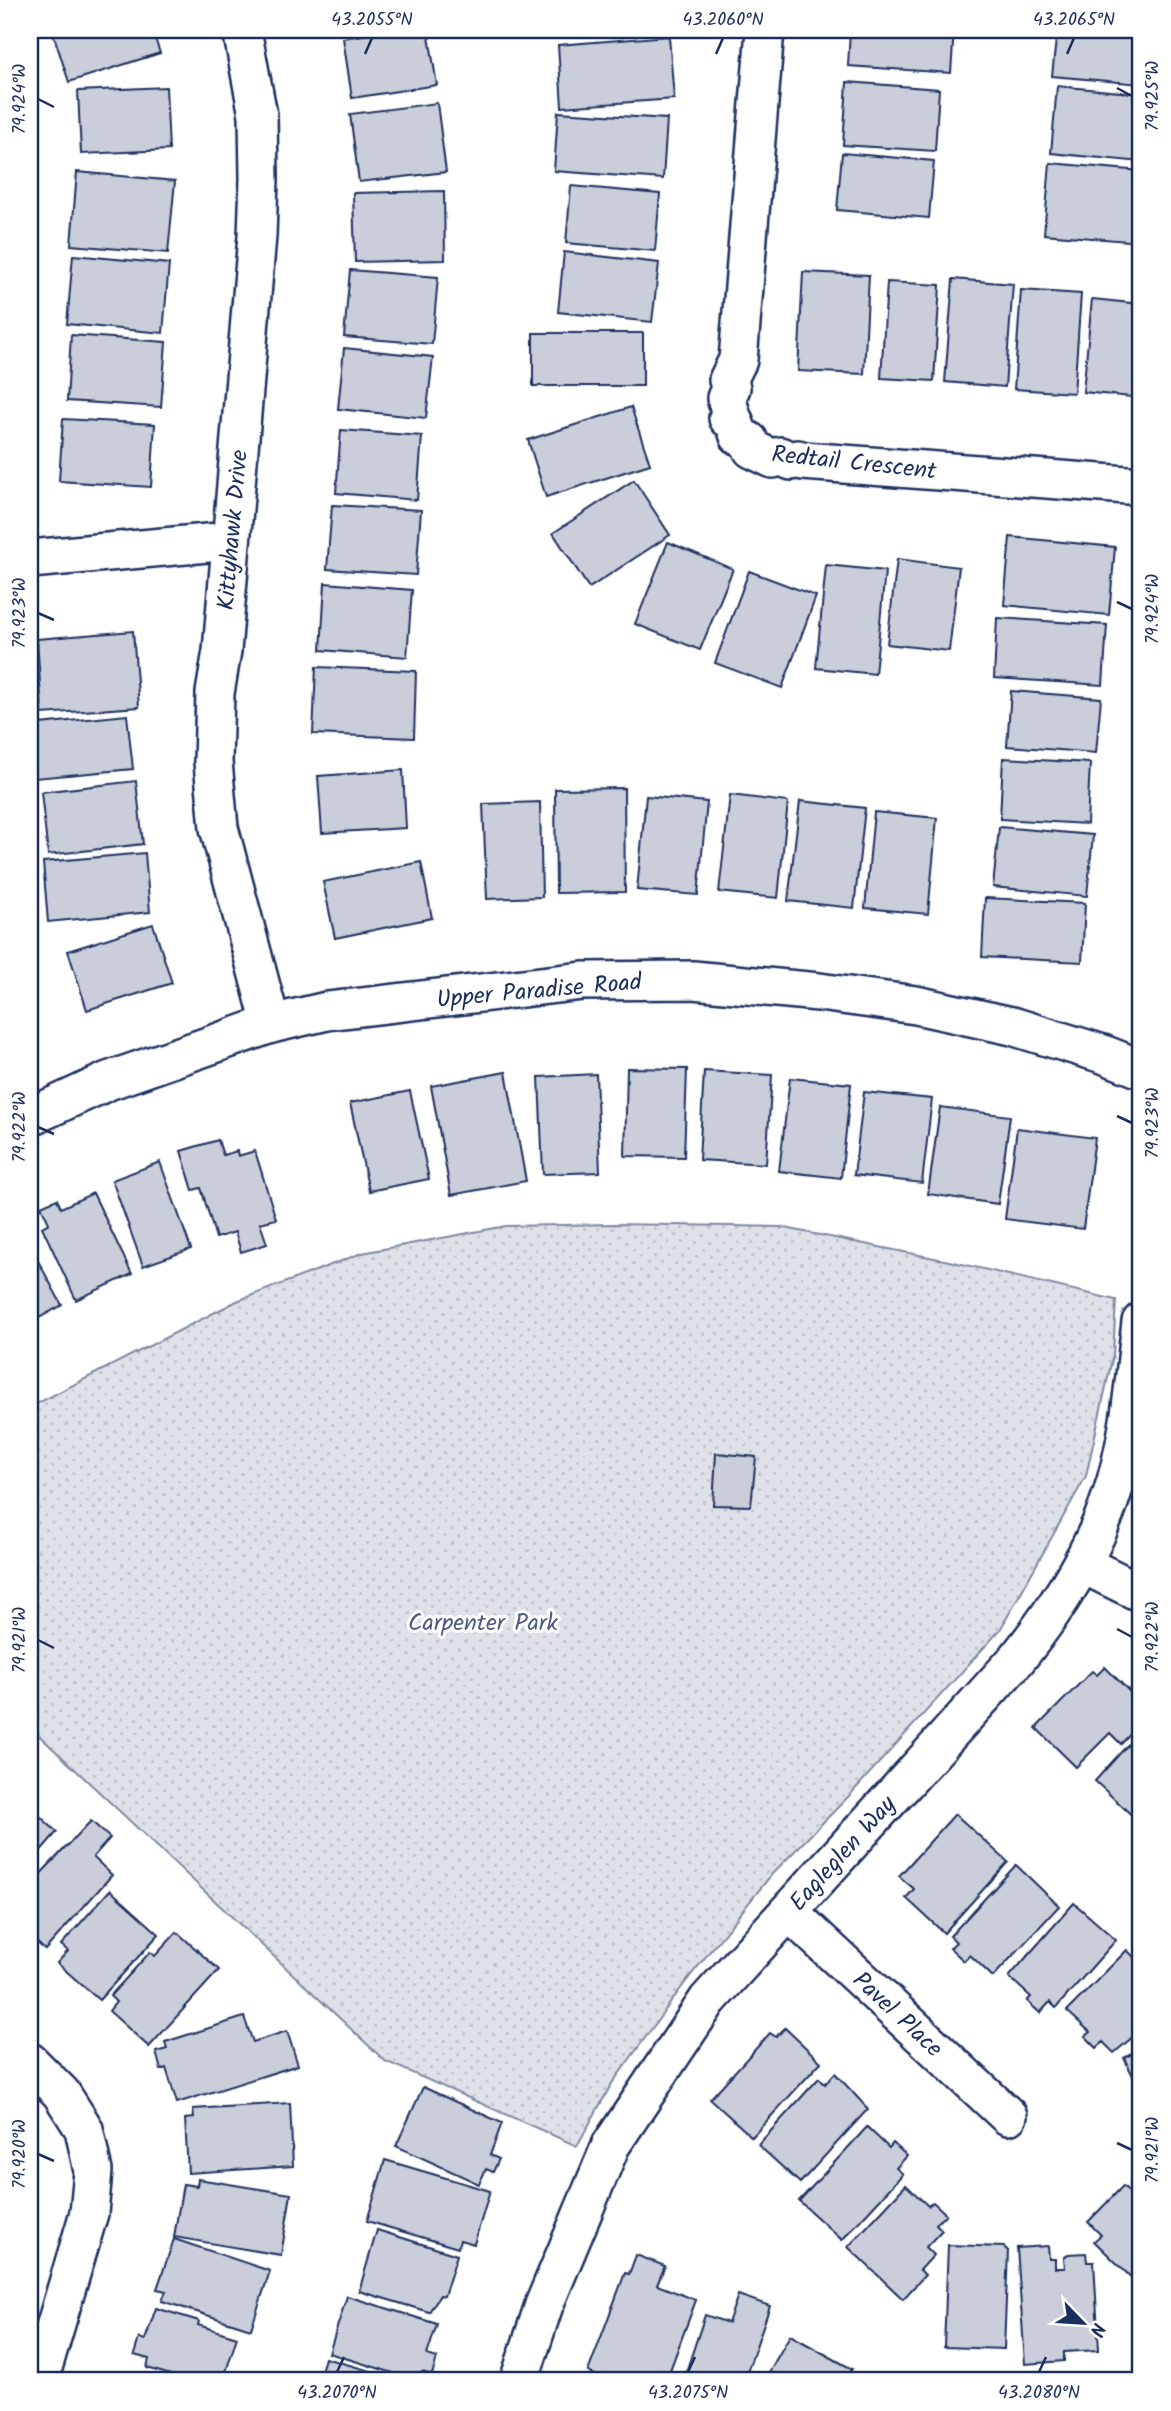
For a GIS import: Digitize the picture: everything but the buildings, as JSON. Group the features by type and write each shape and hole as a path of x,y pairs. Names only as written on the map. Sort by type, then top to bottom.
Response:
{"street":[{"name":"Kittyhawk Drive","path":"242,30 258,115 257,236 222,651 215,693 213,762 219,828 271,1024"},
{"name":"Redtail Crescent","path":"765,30 738,359 728,380 731,388 726,398 731,413 728,418 734,421 739,436 749,442 752,449 773,459 780,456 791,461 798,459 1141,486"},
{"path":"30,559 230,541"},
{"name":"Upper Paradise Road","path":"30,1117 108,1081 167,1059 271,1024 327,1010 583,981 693,980 819,992 916,1005 1012,1026 1103,1054 1141,1069"},
{"name":"Eagleglen Way","path":"519,2381 544,2305 611,2145 708,2000 1017,1659 1050,1618 1082,1564 1111,1497 1126,1437 1141,1322"},
{"path":"1082,1564 1141,1593"},
{"name":"Pavel Place","path":"789,1912 1008,2116"},
{"path":"30,2062 61,2093 84,2129 93,2171 89,2213 39,2381"}],"green space":[{"name":"Carpenter Park","path":"615,1224 780,1227 949,1261 1116,1300 1113,1355 1086,1476 1000,1630 848,1797 772,1874 687,1980 611,2085 577,2146 385,2061 30,1727 30,1407 237,1301 362,1253 506,1226"}]}
